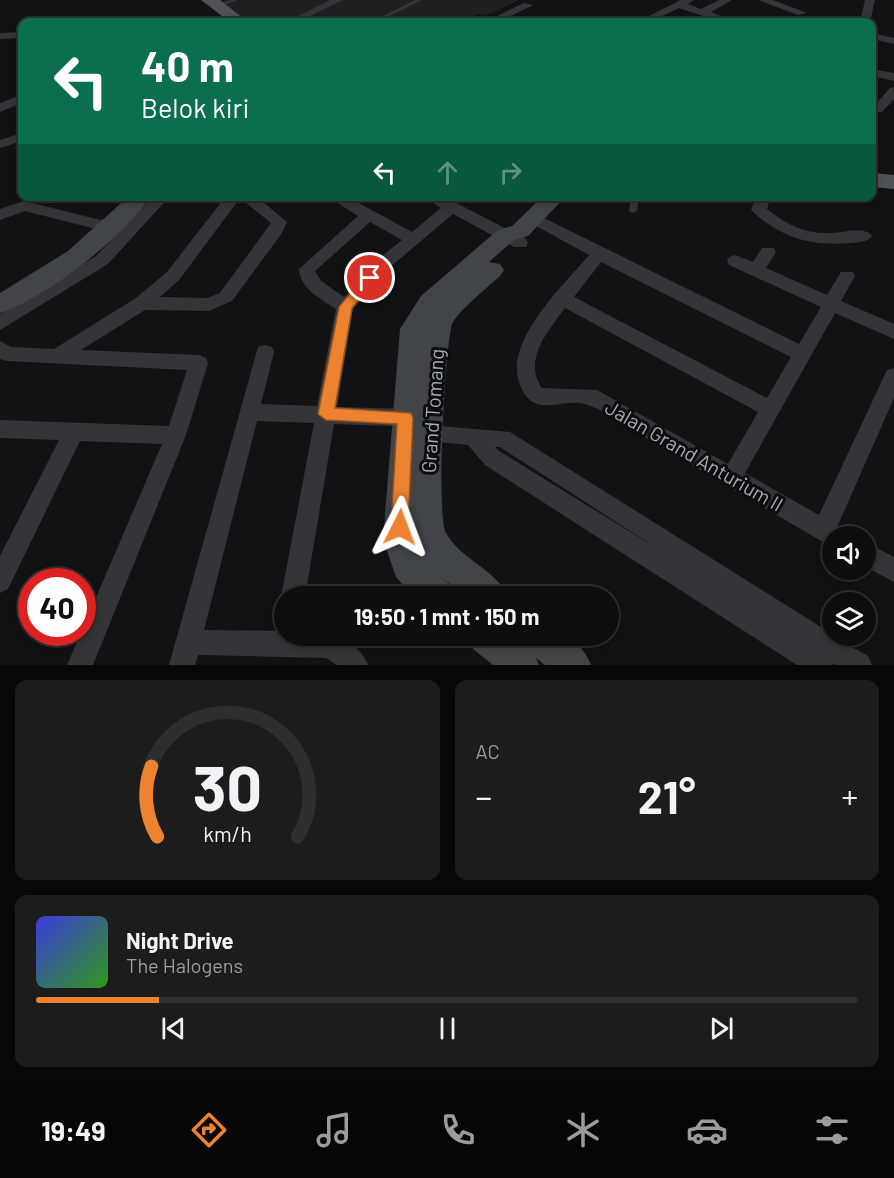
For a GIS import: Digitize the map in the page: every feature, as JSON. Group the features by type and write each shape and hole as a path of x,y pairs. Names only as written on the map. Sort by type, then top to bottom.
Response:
{"main road":[{"path":"213,3 234,18"},
{"path":"876,173 894,174"},
{"path":"876,180 894,182"}],"street":[{"path":"300,18 338,0"},
{"path":"651,18 690,0"},
{"path":"701,13 727,0"},
{"path":"763,0 802,13"},
{"path":"866,18 870,0"},
{"path":"499,18 528,5"},
{"path":"679,5 717,18"},
{"path":"0,36 18,35"},
{"path":"876,37 894,41"},
{"path":"876,74 894,77"},
{"path":"878,109 894,91"},
{"path":"0,108 18,101"},
{"path":"0,144 18,137"},
{"path":"35,207 42,201"},
{"path":"0,304 94,256 103,226 116,201"},
{"path":"0,287 103,226 135,201"},
{"path":"0,323 94,256 157,201"},
{"path":"57,356 142,303 173,276 230,201"},
{"path":"142,303 209,305 226,297 278,229 278,220 253,201"},
{"path":"342,201 414,240"},
{"path":"438,201 451,208 520,232 600,254 803,354"},
{"name":"Grand Tomang","path":"425,586 407,565 399,539 440,323 447,312 551,201"},
{"path":"762,201 759,210 776,225 809,240 864,237"},
{"path":"0,215 24,206 35,207 103,226"},
{"path":"295,586 345,307 383,264 451,208"},
{"path":"345,307 310,282 306,274 307,269 367,216"},
{"path":"756,271 768,252"},
{"name":"Jalan Grand Anturium II","path":"600,254 563,299 528,349 528,382 536,395 540,397 590,396 822,529"},
{"path":"735,261 894,332"},
{"path":"731,478 848,276"},
{"path":"563,299 770,409"},
{"path":"0,348 7,354 197,361 199,363 176,435 80,665"},
{"path":"265,352 185,654 274,642"},
{"path":"833,526 894,376"},
{"path":"249,412 326,414 420,424 473,436 497,448 707,580 859,665"},
{"name":"Grand Tomang","path":"420,424 428,535 442,556 478,586"},
{"path":"0,429 176,435"},
{"path":"0,580 74,431"},
{"path":"876,560 894,570"},
{"path":"707,580 820,665"},
{"path":"333,646 355,665"},
{"path":"498,646 521,665"},
{"path":"550,646 573,665"}],"lane":[{"path":"213,3 235,0"},
{"path":"382,18 419,0"},
{"path":"633,211 634,201"}],"shaded area":[{"path":"213,0 519,0 485,16 478,14 470,18 244,18 228,12"}],"route":[{"path":"370,278 345,307 326,414 405,418 400,527"}]}
